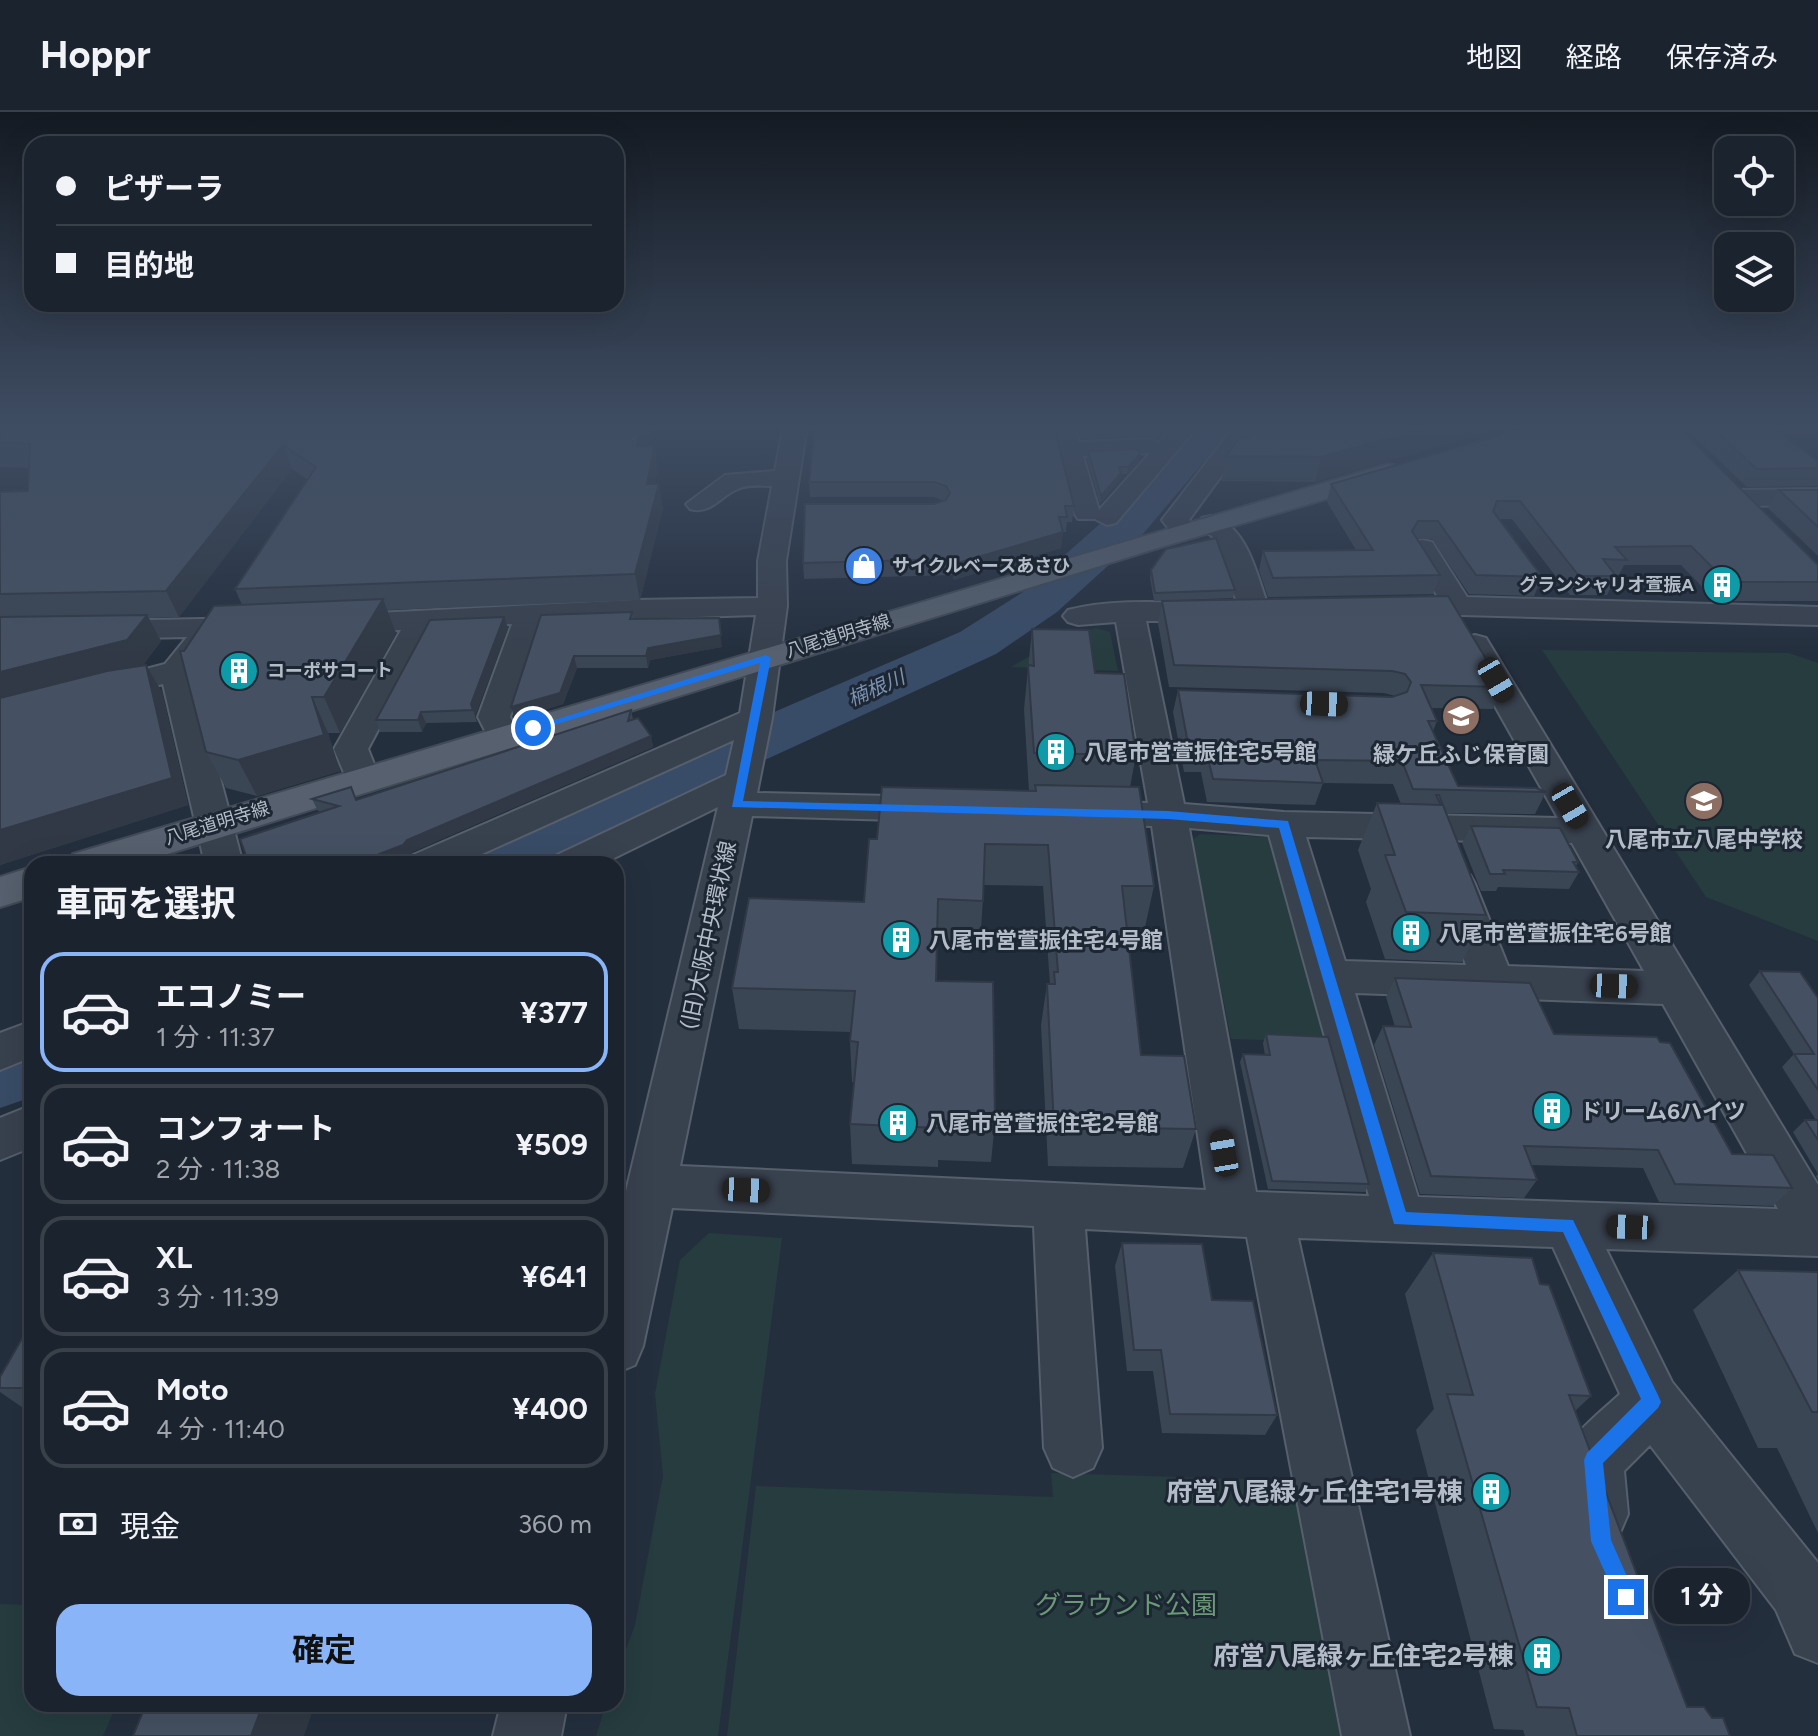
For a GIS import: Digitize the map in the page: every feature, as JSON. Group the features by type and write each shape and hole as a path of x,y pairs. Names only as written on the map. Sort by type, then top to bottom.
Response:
{"main road":[{"name":"八尾道明寺線","path":"113,856 1284,503"},
{"path":"0,892 24,884"}],"street":[{"name":"(旧)大阪中央環状線","path":"624,1311 756,718 772,606 772,561 795,508 794,503"},
{"path":"1092,503 1097,515 1109,503"},
{"path":"1184,531 1175,520 1188,503"},
{"path":"1745,503 1762,520"},
{"path":"1211,524 1227,535 1255,611"},
{"path":"1422,548 1818,1232"},
{"path":"1376,607 1455,605 1552,597 1818,616"},
{"path":"315,625 772,606"},
{"path":"1078,616 1129,612 1285,610"},
{"path":"1129,612 1161,699 1168,815 1251,1215 1376,1736"},
{"path":"504,737 494,717 530,616"},
{"path":"362,779 351,749 421,621"},
{"path":"0,632 285,626"},
{"path":"0,717 176,671 209,629"},
{"path":"176,671 222,856"},
{"path":"444,856 756,718"},
{"path":"586,856 650,825 739,793 960,810"},
{"path":"1056,812 1168,815 1284,824 1585,831"},
{"path":"1284,824 1400,1219"},
{"path":"650,825 685,831 726,853"},
{"path":"1435,828 1493,982"},
{"path":"1327,976 1675,988"},
{"path":"0,1052 24,1042"},
{"path":"0,1140 24,1129"},
{"path":"653,1186 1251,1215 1818,1232"},
{"path":"1058,1206 1073,1448"},
{"path":"1568,1225 1652,1402 1798,1588 1818,1631"},
{"path":"1614,1569 1601,1541 1594,1460 1652,1402"},
{"path":"527,1736 532,1712"}],"green space":[{"path":"1096,628 1110,632 1118,671 1011,667 1061,638"},
{"name":"八尾市立八尾中学校","path":"1542,650 1789,653 1818,663 1818,941 1706,897"},
{"path":"1200,834 1272,837 1330,1042 1231,1039 1192,840"},
{"path":"709,1233 782,1238 718,1736 596,1736 604,1712 624,1712 624,1655 635,1625 663,1476 655,1394 680,1260"},
{"name":"グラウンド公園","path":"1051,1473 1300,1481 1349,1736 727,1736 756,1486 1053,1497"},
{"path":"0,1604 24,1605 24,1712 114,1712 103,1736 0,1736"}],"building":[{"path":"0,503 237,503 166,591 0,594"},
{"path":"292,503 654,503 635,574 235,589"},
{"path":"1073,503 1074,506 1065,506 1067,517 1059,517 1063,532 954,564 954,559 803,563 805,504"},
{"path":"1343,503 1496,503 1493,511 1542,577 1476,575 1438,521 1418,521 1412,531 1440,575 1273,578 1263,551 1373,550"},
{"path":"1521,503 1755,503 1818,565 1818,582 1727,582 1691,546 1615,547 1627,560 1603,559 1616,576 1579,576"},
{"path":"1792,503 1818,503 1818,527"},
{"path":"1216,538 1235,590 1155,593 1151,570 1166,549"},
{"path":"1448,596 1503,687 1421,685 1437,721 1428,721 1458,786 1536,788 1546,792 1413,789 1402,761 1315,760 1323,783 1213,779 1206,750 1189,749 1178,690 1392,697 1407,692 1411,682 1405,674 1392,671 1174,665 1162,601"},
{"path":"383,599 324,697 312,697 324,735 238,760 206,752 180,651 184,651 214,606"},
{"path":"632,612 630,619 719,618 721,635 648,648 646,656 574,656 560,693 511,707 541,615"},
{"path":"147,615 127,640 0,672 0,617"},
{"path":"504,617 471,704 473,710 421,712 418,720 376,720 430,620"},
{"path":"1032,629 1089,630 1095,673 1124,674 1136,755 1034,753 1028,665 1034,666"},
{"path":"146,665 172,778 0,830 0,698 107,671"},
{"path":"631,710 628,721 638,718 651,736 407,840 380,856 246,856 240,839 339,806 312,799 351,787 356,800"},
{"path":"1035,785 1139,787 1154,886 1122,886 1141,1055 1184,1056 1196,1129 1054,1127 1047,984 1055,984 1054,972 1058,972 1048,845 985,844 983,901 938,899 936,981 993,982 995,1122 940,1121 939,1128 850,1124 858,1042 850,1041 855,991 732,988 749,898 864,902 869,839 877,839 882,787 1036,791"},
{"path":"1436,795 1439,795 1486,915 1406,912 1385,855 1395,855 1377,803 1441,805"},
{"path":"1471,826 1560,828 1578,862 1573,862 1579,872 1503,870 1505,874 1490,874"},
{"path":"1760,971 1800,972 1818,998 1818,1090 1794,1054 1814,1054"},
{"path":"1395,978 1530,983 1554,1034 1657,1037 1660,1042 1670,1043 1732,1154 1773,1155 1792,1188 1675,1184 1658,1150 1524,1146 1537,1180 1431,1176 1383,1026 1411,1027"},
{"path":"1266,1034 1328,1037 1369,1184 1272,1181 1243,1054 1270,1055"},
{"path":"1805,1120 1818,1120 1818,1140"},
{"path":"1122,1243 1202,1244 1212,1300 1253,1301 1277,1415 1170,1414 1161,1350 1134,1350"},
{"path":"1433,1253 1532,1258 1540,1284 1549,1285 1591,1396 1569,1395 1687,1707 1704,1707 1712,1718 1723,1718 1730,1736 1577,1736 1569,1708 1537,1707 1447,1394 1473,1395"},
{"path":"1738,1270 1818,1272 1818,1412 1812,1412"},
{"path":"24,1335 24,1388 0,1388 0,1377"},
{"path":"143,1712 260,1712 251,1736 133,1736"}],"waterway":[{"name":"楠根川","path":"499,856 978,643 1040,602 1127,524 1146,503"},
{"name":"楠根川","path":"0,1077 24,1066"}],"place":[{"name":"サイクルベースあさひ","path":"864,566"},
{"name":"グランシャリオ萱振A","path":"1722,585"},
{"name":"コーポサコート","path":"239,671"},
{"name":"緑ケ丘ふじ保育園","path":"1461,716"},
{"name":"八尾市営萱振住宅5号館","path":"1056,752"},
{"name":"八尾市立八尾中学校","path":"1704,801"},
{"name":"八尾市営萱振住宅6号館","path":"1411,933"},
{"name":"八尾市営萱振住宅4号館","path":"901,940"},
{"name":"ドリーム6ハイツ","path":"1552,1111"},
{"name":"八尾市営萱振住宅2号館","path":"898,1123"},
{"name":"府営八尾緑ヶ丘住宅1号棟","path":"1491,1492"},
{"name":"府営八尾緑ヶ丘住宅2号棟","path":"1542,1656"}],"route":[{"path":"533,728 766,658 736,804 1168,815 1284,824 1400,1219 1568,1225 1652,1402 1594,1460 1601,1541 1626,1597"}]}
